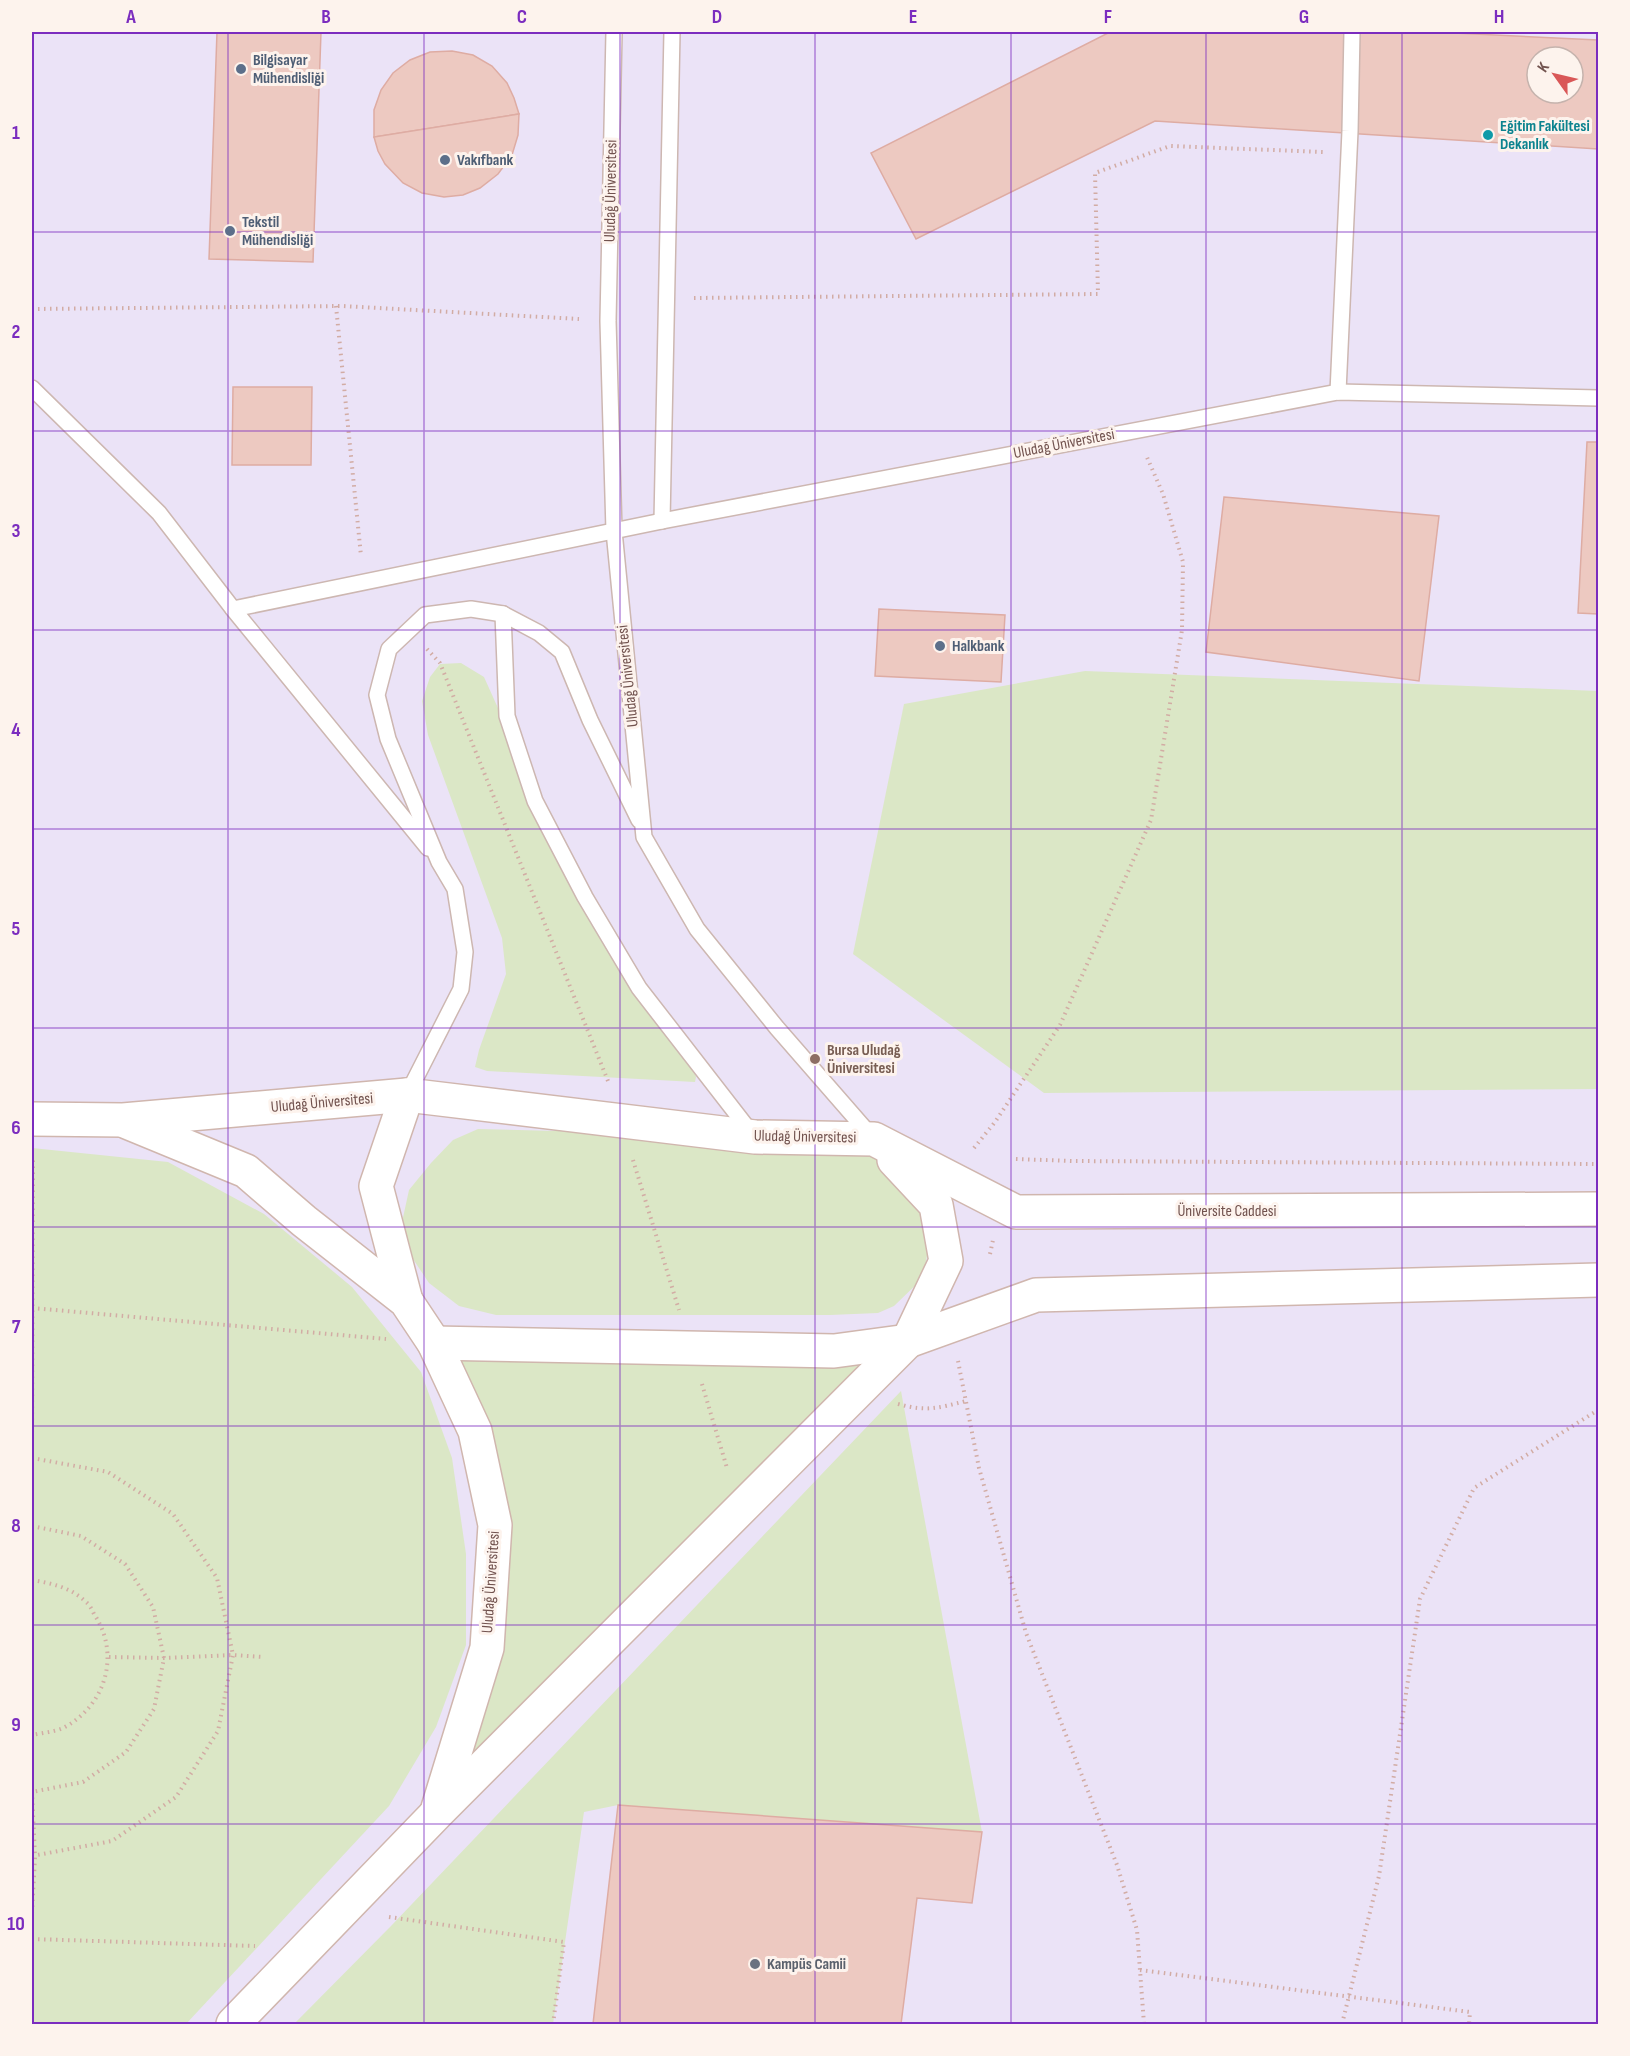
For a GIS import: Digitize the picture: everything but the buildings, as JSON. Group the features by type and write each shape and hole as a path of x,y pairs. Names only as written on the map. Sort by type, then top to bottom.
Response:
{"street":[{"name":"Uludağ Üniversitesi","path":"32,1119 123,1120 407,1095 755,1137 874,1139"},
{"path":"406,1301 376,1186 407,1095"},
{"name":"Uludağ Üniversitesi","path":"123,1120 246,1171 304,1221 406,1301 434,1343 475,1431 495,1525 487,1648 437,1813 233,2025"},
{"name":"Üniversite Caddesi","path":"874,1139 1016,1212 1599,1209"},
{"path":"437,1813 908,1341 946,1261 936,1204 874,1139"},
{"path":"434,1343 834,1352 908,1341 1036,1295 1599,1280"}],"lane":[{"name":"Uludağ Üniversitesi","path":"614,32 608,321 614,531 644,837 697,929 777,1028 874,1139"},
{"path":"662,521 672,32"},
{"path":"1338,392 1352,32"},
{"path":"32,388 159,513 233,609 439,862"},
{"name":"Uludağ Üniversitesi","path":"233,609 662,521 1338,392 1599,398"},
{"path":"407,1095 462,989 465,951 455,889 439,862 388,739 377,695 389,650 425,615 471,609 503,614 539,633 561,652 590,720 643,828"},
{"path":"503,614 507,716 535,801 585,897 639,988 755,1137"}],"path":[{"path":"665,303 682,298 1098,294 1095,173 1170,146 1348,153"},
{"path":"32,309 336,306 608,321"},
{"path":"336,306 364,582"},
{"path":"949,1179 995,1122 1060,1025 1151,820 1182,630 1183,562 1163,494 1134,430"},
{"path":"409,630 440,663 607,1077 740,1510"},
{"path":"32,1119 32,1444"},
{"path":"1016,1159 1599,1164"},
{"path":"32,1308 434,1343"},
{"path":"948,1327 979,1468 1026,1633 1117,1865 1137,1930 1144,2025"},
{"path":"858,1392 919,1410 966,1401"},
{"path":"1342,2025 1378,1876 1419,1599 1474,1488 1599,1410"},
{"path":"32,1458 108,1472 173,1514 217,1578 232,1655 218,1731 176,1797 112,1841 33,1857"},
{"path":"32,1527 81,1536 124,1564 153,1607 164,1658 154,1709 126,1752 83,1782 32,1792"},
{"path":"32,1565 32,1580 61,1586 86,1602 103,1628 109,1657 103,1687 87,1712 62,1729 32,1735 32,1913"},
{"path":"109,1657 164,1658 232,1655 263,1657"},
{"path":"343,1911 564,1942 552,2025"},
{"path":"32,1939 307,1948"},
{"path":"1140,1970 1470,2012 1469,2025"}],"shaded area":[{"name":"Bursa Uludağ Üniversitesi","path":"32,32 1598,32 1598,2024 32,2024"}],"green space":[{"path":"461,663 484,677 502,717 538,819 691,1061 696,1077 695,1082 487,1071 475,1067 506,974 502,938 428,735 422,701 430,677 440,664"},
{"path":"1085,671 1598,691 1598,1089 1044,1093 853,954 904,704"},
{"path":"478,1129 874,1139 936,1205 923,1278 894,1306 878,1313 496,1315 459,1306 429,1283 409,1253 402,1222 409,1190 431,1163 453,1140"},
{"path":"32,1148 168,1162 264,1214 352,1287 421,1372 452,1458 466,1554 466,1645 436,1727 389,1806 186,2024 32,2024"},
{"path":"908,1341 437,1813 495,1525 434,1343"},
{"path":"901,1391 982,1832 618,1805 584,1812 553,2024 294,2024 391,1926"}],"place":[{"name":"Bilgisayar Mühendisliği","path":"241,69"},
{"name":"Eğitim Fakültesi Dekanlık","path":"1488,135"},
{"name":"Vakıfbank","path":"445,160"},
{"name":"Tekstil Mühendisliği","path":"230,231"},
{"name":"Halkbank","path":"940,646"},
{"name":"Bursa Uludağ Üniversitesi","path":"815,1059"},
{"name":"Kampüs Camii","path":"755,1964"}]}
